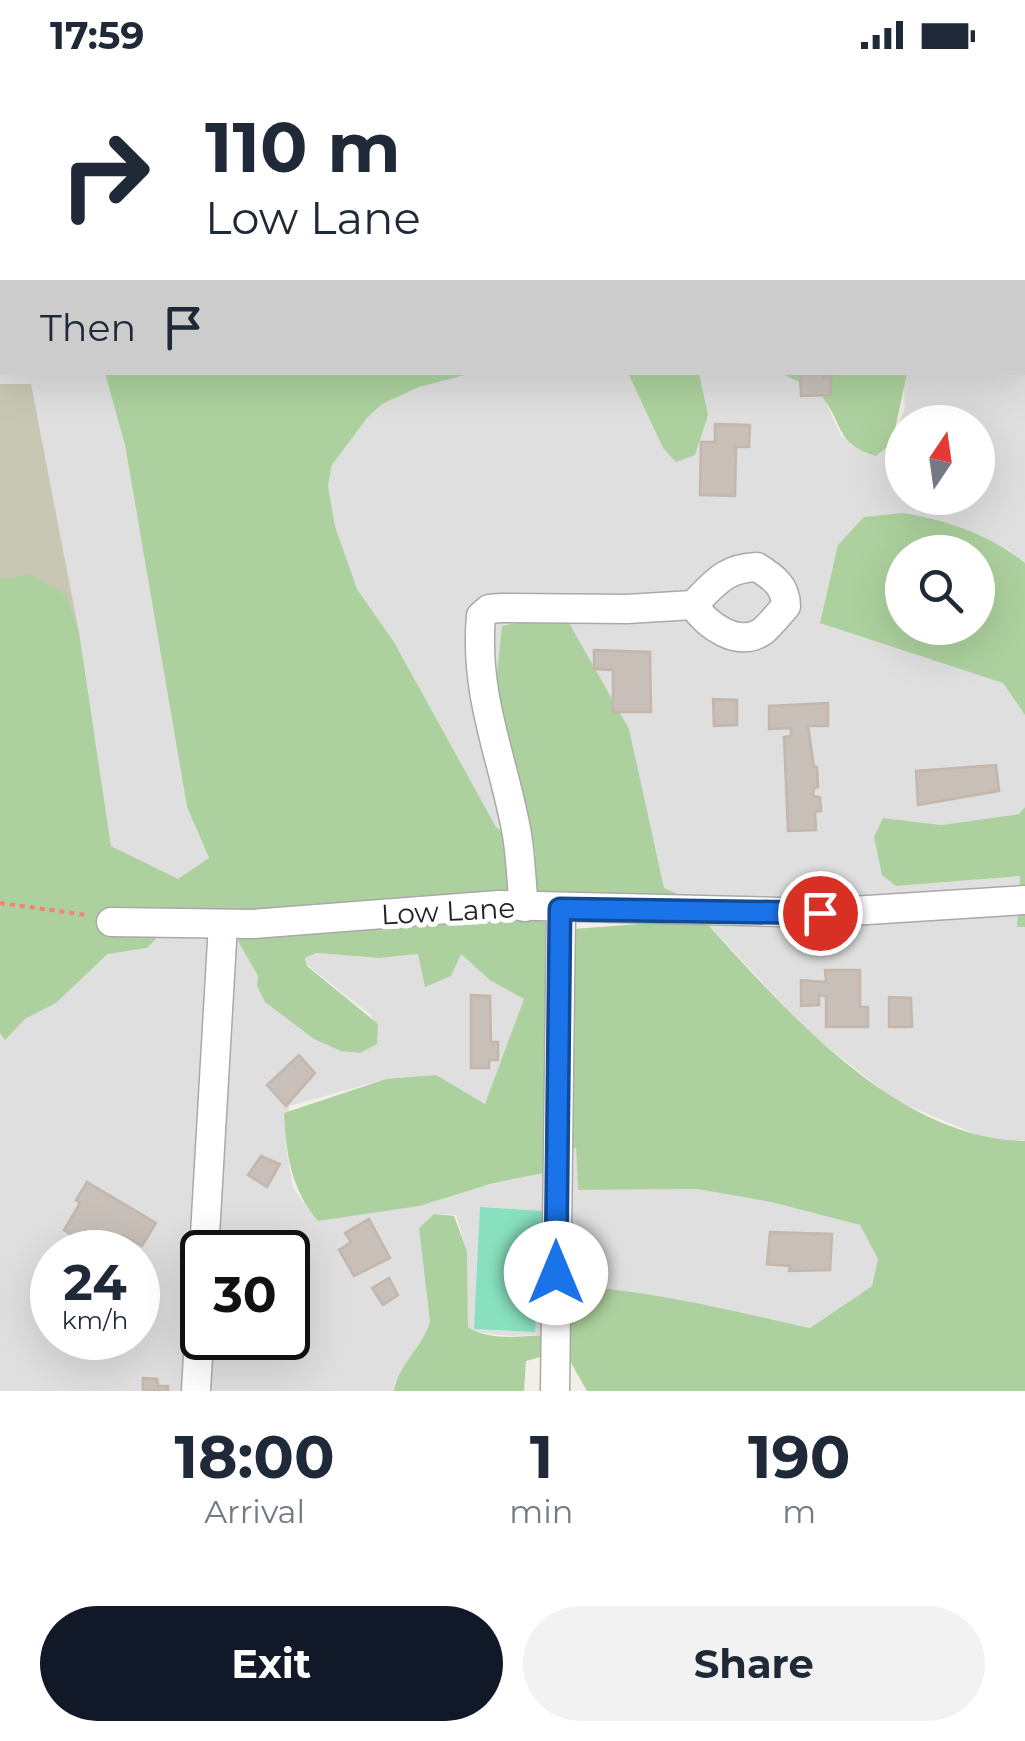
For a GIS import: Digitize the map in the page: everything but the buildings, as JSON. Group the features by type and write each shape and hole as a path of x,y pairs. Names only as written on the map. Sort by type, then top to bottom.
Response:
{"street":[{"path":"524,907 516,830 485,714 479,662 481,616 489,609 501,608 693,605"},
{"name":"Low Lane","path":"111,922 223,924 524,907 820,913 1025,900"},
{"path":"555,1391 560,909"},
{"path":"205,1230 223,924"},
{"path":"196,1391 198,1360"}],"path":[{"path":"0,904 82,912 111,922"}],"shaded area":[{"path":"0,375 108,375 125,445 187,807 209,859 178,880 111,846 79,634 0,579"},
{"path":"465,375 629,375 663,448 708,416 699,375 786,375 824,399 841,436 875,456 885,448 885,515 901,515 820,622 1002,681 1025,715 1025,807 1019,814 944,825 883,818 896,886 1020,876 1017,927 1025,927 1025,1141 992,1141 895,1100 810,1033 682,896 663,888 629,729 494,703 537,857 496,827 394,642 357,589 335,526 328,485 332,465 382,404 419,387"},
{"path":"906,375 1025,375 1025,563 1007,548 995,544 995,535 968,535 909,515 995,515 995,405 905,405 903,383"},
{"path":"0,384 31,384 79,633 94,733 0,744"},
{"path":"182,913 233,913 239,943 258,976 314,1039 341,1051 360,1053 372,1016 307,965 304,958 316,953 379,958 419,954 426,987 461,953 491,981 524,999 512,1045 485,1104 386,1079 289,1106 286,1146 293,1188 318,1221 549,1172 576,1146 578,1190 697,1189 771,1202 860,1225 878,1259 872,1286 810,1328 649,1296 558,1334 511,1336 475,1332 468,1328 467,1251 456,1215 435,1214 419,1228 430,1322 426,1337 395,1381 394,1391 0,1391 0,1033 5,1039 25,1019 56,1003 109,954 147,948"}],"green space":[{"path":"106,375 465,375 419,387 382,404 332,465 328,485 335,526 357,589 394,642 496,827 536,856 494,703 502,626 564,614 629,729 664,888 682,896 792,1014 878,1087 925,1115 974,1134 1025,1141 1025,1391 587,1391 570,1361 554,1353 526,1361 524,1391 394,1391 400,1373 430,1322 419,1228 434,1214 454,1216 467,1251 468,1327 499,1337 558,1334 557,1290 578,1287 642,1293 810,1328 872,1286 878,1259 860,1225 771,1202 697,1189 578,1190 576,1147 549,1172 490,1184 419,1206 318,1221 292,1170 284,1113 386,1079 436,1075 485,1104 524,999 491,981 461,954 451,976 425,987 418,954 379,958 316,953 305,958 307,966 378,1024 377,1044 360,1053 341,1051 314,1039 265,1002 257,986 258,976 239,943 233,914 182,913 147,948 108,954 56,1003 25,1019 5,1040 0,1033 0,579 30,575 66,595 79,633 111,846 178,879 209,858 187,807 125,445","holes":["594,899 639,924 574,929 568,901"]},
{"path":"629,375 699,375 708,415 695,455 676,462 663,448"},
{"path":"786,375 907,375 900,405 885,405 885,449 876,456 847,440 819,393"},
{"path":"885,515 912,515 978,535 885,535 885,644 820,623 838,545 864,517"},
{"path":"995,544 1025,563 1025,715 1003,683 887,645 995,645"},
{"path":"1025,807 1025,927 1017,927 1020,876 896,886 882,875 874,837 883,818 942,825 1019,814"},
{"path":"480,1207 542,1211 535,1332 474,1329"}],"route":[{"path":"556,1273 560,909 820,913"}]}
